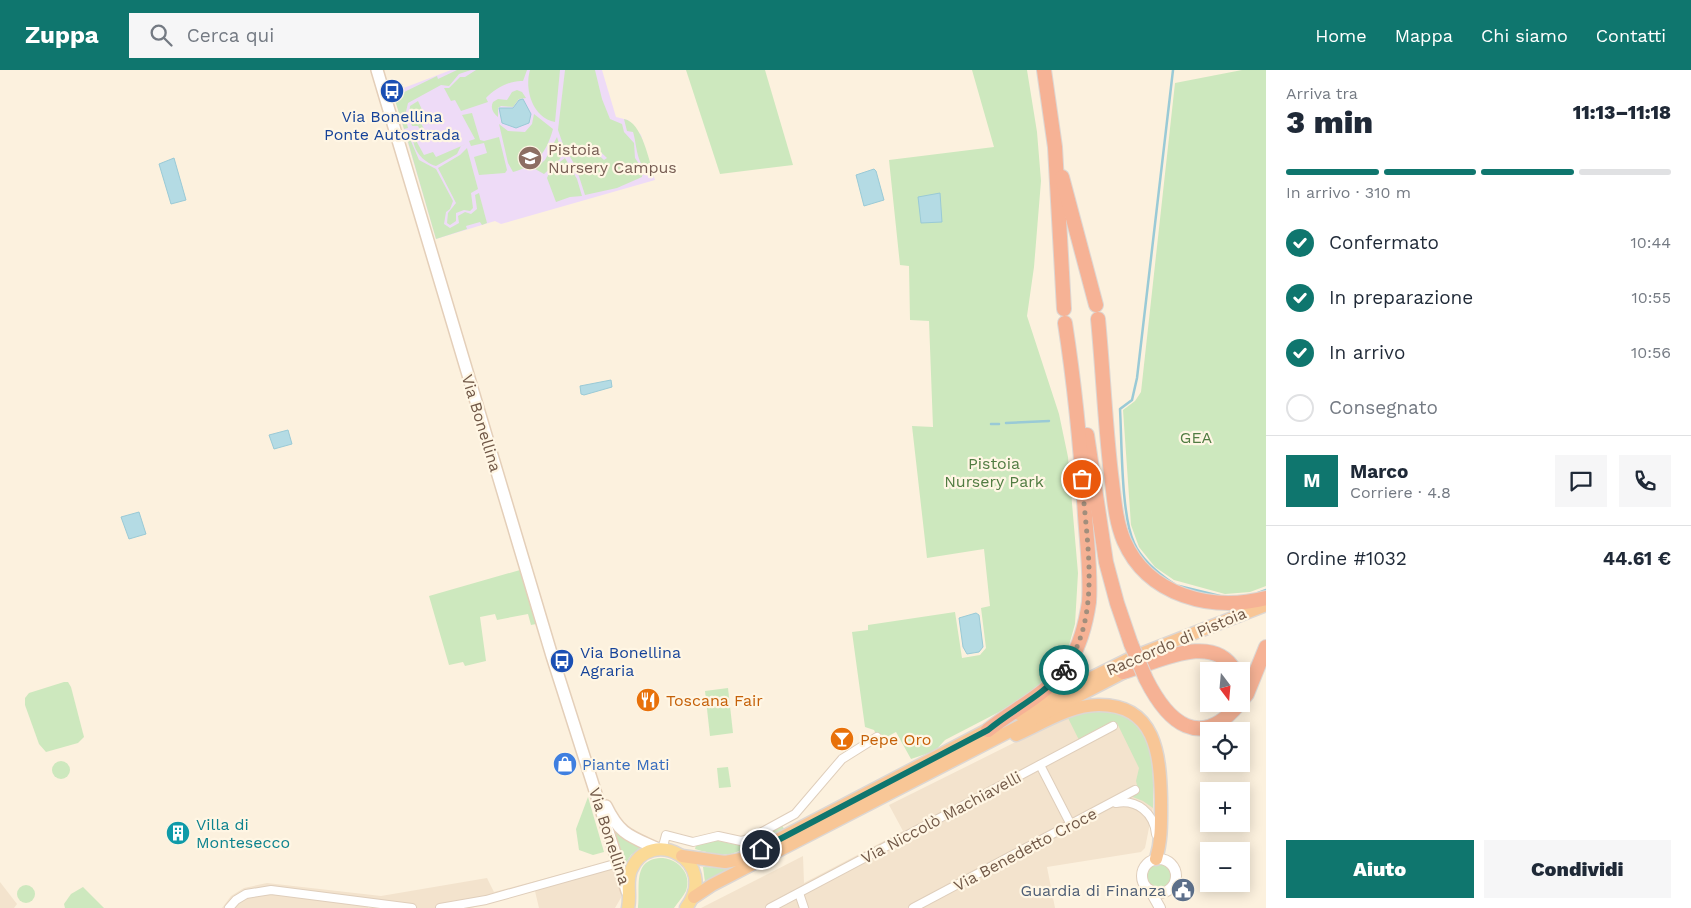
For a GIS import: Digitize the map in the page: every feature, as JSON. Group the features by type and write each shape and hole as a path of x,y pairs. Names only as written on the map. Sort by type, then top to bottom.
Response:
{"highway":[{"path":"1039,70 1052,126"},
{"path":"1046,70 1055,147 1064,316 1076,389 1095,480 1106,562 1117,604 1146,679 1164,709 1177,721 1188,726 1201,728 1217,725 1225,720 1232,712"},
{"path":"1055,147 1097,312 1102,389 1112,479 1119,524 1124,541 1135,559 1155,579 1187,597 1226,603 1266,598"},
{"path":"988,730 1006,716 1037,697 1062,672 1078,644 1085,624 1089,580 1076,389"},
{"path":"1095,480 1096,437 1102,389"},
{"name":"Raccordo di Pistoia","path":"682,856 725,862 741,859 988,730 1134,657 1266,605"},
{"name":"Raccordo di Pistoia","path":"694,897 712,885 1122,672 1175,648 1266,613"},
{"path":"1250,687 1266,647"},
{"path":"1122,672 1179,654 1200,651 1221,657 1226,662"},
{"path":"940,766 1077,709 1098,705 1116,707 1128,711 1146,726 1158,753 1161,771 1161,828 1154,860"}],"main road":[{"name":"Via Bonellina","path":"377,70 629,903"},
{"name":"Via Bonellina","path":"590,775 618,828 660,849"},
{"path":"629,903 629,876 633,867 643,856 660,849 682,856 691,866 696,887 694,897 686,908"}],"street":[{"name":"Via Niccolò Machiavelli","path":"770,908 1113,726"},
{"path":"660,849 666,835 693,842 718,836 743,841 780,823 797,812 842,758 877,737"},
{"path":"1040,765 1071,825"},
{"name":"Via Benedetto Croce","path":"913,908 1135,790"},
{"name":"Via Benedetto Croce","path":"1111,804 1134,803 1142,808 1153,820 1156,840 1154,860"},
{"path":"1154,860 1165,861 1174,868 1175,879 1162,908 1143,883 1142,875 1145,866 1154,860"},
{"path":"440,908 486,900 618,863"},
{"path":"1150,890 1158,893 1169,889"},
{"path":"229,908 239,898 263,890 412,908"},
{"path":"798,893 804,908"}],"shaded area":[{"name":"Pistoia Nursery Campus","path":"451,70 602,70 616,117 628,120 641,135 655,180 501,224 495,221 436,239 393,92"},
{"path":"1095,708 1145,737 1148,745 1153,776 1153,808 1145,848 1141,852 1047,867 1055,908 701,908 803,856 804,883 903,831 889,805 1072,714"},
{"path":"611,861 622,896 615,908 539,908 535,891 471,908 387,908 368,905 368,908 222,908 231,896 244,888 267,883 381,896 487,878 494,892"},
{"path":"0,882 17,904 14,908 0,908"}],"green space":[{"path":"457,70 471,70 459,74 449,86 441,85 408,103 405,116 408,128 404,129 394,97 437,76 438,79"},
{"path":"476,70 527,70 523,81 503,86 493,91 486,98 488,102 461,111 455,100 451,101 444,88 449,88 460,77 465,77"},
{"path":"530,70 560,70 555,122 541,115 532,102 528,86"},
{"path":"565,70 595,70 602,99 610,119 622,124 624,132 634,143 635,158 643,170 642,177 617,188 585,195 576,167 569,155 588,149 604,160 607,158 591,146 565,150 558,130"},
{"path":"686,70 765,70 793,165 720,174"},
{"name":"Pistoia Nursery Park","path":"972,70 1027,70 1037,132 1041,181 1034,267 1027,316 1059,414 1068,457 1078,573 1075,624 1068,649 1056,667 1034,690 999,712 945,740 935,751 911,759 896,732 879,741 874,730 865,727 852,632 868,630 868,625 955,612 962,658 980,655 986,648 981,608 990,606 984,549 927,558 912,426 933,427 929,321 910,320 909,266 900,265 889,160 994,147"},
{"name":"GEA","path":"1242,70 1266,70 1266,586 1250,592 1225,594 1174,580 1155,567 1139,547 1131,525 1123,410 1135,401 1141,392 1175,83"},
{"path":"517,90 522,92 526,98 519,99 513,107 501,106 498,108 498,117 492,110 493,102 498,99 507,100 512,92"},
{"path":"418,101 424,114 418,117 424,129 420,130 418,126 412,126 409,117 410,106"},
{"path":"472,113 480,140 484,141 499,137 507,170 505,173 479,175 474,157 487,153 484,143 471,146 469,141 475,139 462,115"},
{"path":"534,114 553,129 551,137 544,151 535,162 513,172 508,163 499,124 508,131 525,132 532,124"},
{"path":"624,119 636,127 640,134 654,176 650,177 649,171 639,159 633,132 627,131"},
{"path":"408,134 419,160 436,169 453,201 450,209 446,212 444,224 450,228 459,223 458,216 465,212 471,214 477,209 475,195 479,193 487,223 482,225 480,222 466,226 467,229 436,239 406,135"},
{"path":"413,135 424,155 433,152 436,157 461,146 457,154 436,166 427,162 419,155 414,146"},
{"path":"557,137 562,153 560,159 544,174 535,169 545,160"},
{"path":"467,148 478,189 471,193 473,208 470,211 464,210 456,213 456,221 450,225 447,223 448,213 456,203 438,168 460,155"},
{"path":"565,158 577,179 582,196 570,197 556,202 547,178 551,169"},
{"path":"520,570 536,624 531,625 528,614 497,620 495,614 480,617 486,661 465,666 463,662 449,665 429,596"},
{"path":"68,682 71,687 84,737 78,743 46,752 39,744 25,705 25,698 29,693"},
{"path":"728,688 733,733 710,736 705,691"},
{"path":"1095,708 1126,715 1136,722 1143,732 1151,757 1153,808 1143,801 1130,796 1139,793 1136,781 1139,768 1117,723 1079,740 1067,716"},
{"path":"61,761 67,764 70,770 67,776 61,779 55,776 52,770 55,764"},
{"path":"728,767 731,787 719,788 717,768"},
{"path":"588,797 604,852 593,855 579,850 576,829"},
{"path":"782,825 785,831 771,834 731,854 717,854 695,849 696,845 711,841 737,844 748,843"},
{"path":"615,832 642,847 631,855 624,864 612,834"},
{"path":"653,859 669,859 683,869 687,879 686,891 674,908 638,908 639,883 642,869 646,863"},
{"path":"1159,864 1167,868 1171,876 1167,884 1159,888 1151,884 1147,876 1151,868"},
{"path":"703,867 736,868 705,882"},
{"path":"26,885 32,888 35,894 32,900 26,903 20,900 17,894 20,888"},
{"path":"83,887 104,908 65,908 64,904 71,894"}],"water":[{"path":"523,99 531,114 529,123 516,128 502,123 499,108 513,108 519,100"},
{"path":"174,158 186,200 171,204 159,164"},
{"path":"874,169 884,200 864,206 856,175"},
{"path":"940,193 942,222 921,223 918,197"},
{"path":"611,380 612,387 584,395 581,394 580,386"},
{"path":"288,430 292,444 274,449 269,435"},
{"path":"139,512 146,534 129,539 121,517"},
{"path":"976,613 979,615 983,647 979,652 967,654 963,647 959,618"}],"waterway":[{"path":"1173,70 1137,378 1132,400 1120,409 1124,497 1130,531 1137,550 1146,561 1174,584"},
{"path":"1006,423 1049,421"},
{"path":"991,424 999,424"},
{"path":"1179,586 1220,596"},
{"path":"1258,593 1266,590"}],"way so far":[{"path":"1064,670 1078,644 1085,624 1088,603 1089,580 1082,479"}],"place":[{"name":"Via Bonellina Ponte Autostrada","path":"392,91"},
{"name":"Pistoia Nursery Campus","path":"530,158"},
{"name":"Via Bonellina Agraria","path":"562,661"},
{"name":"Toscana Fair","path":"648,700"},
{"name":"Pepe Oro","path":"842,739"},
{"name":"Piante Mati","path":"565,764"},
{"name":"Villa di Montesecco","path":"178,833"},
{"name":"Guardia di Finanza","path":"1183,890"}],"route":[{"path":"761,849 988,730 1006,716 1037,697 1064,670"}]}
